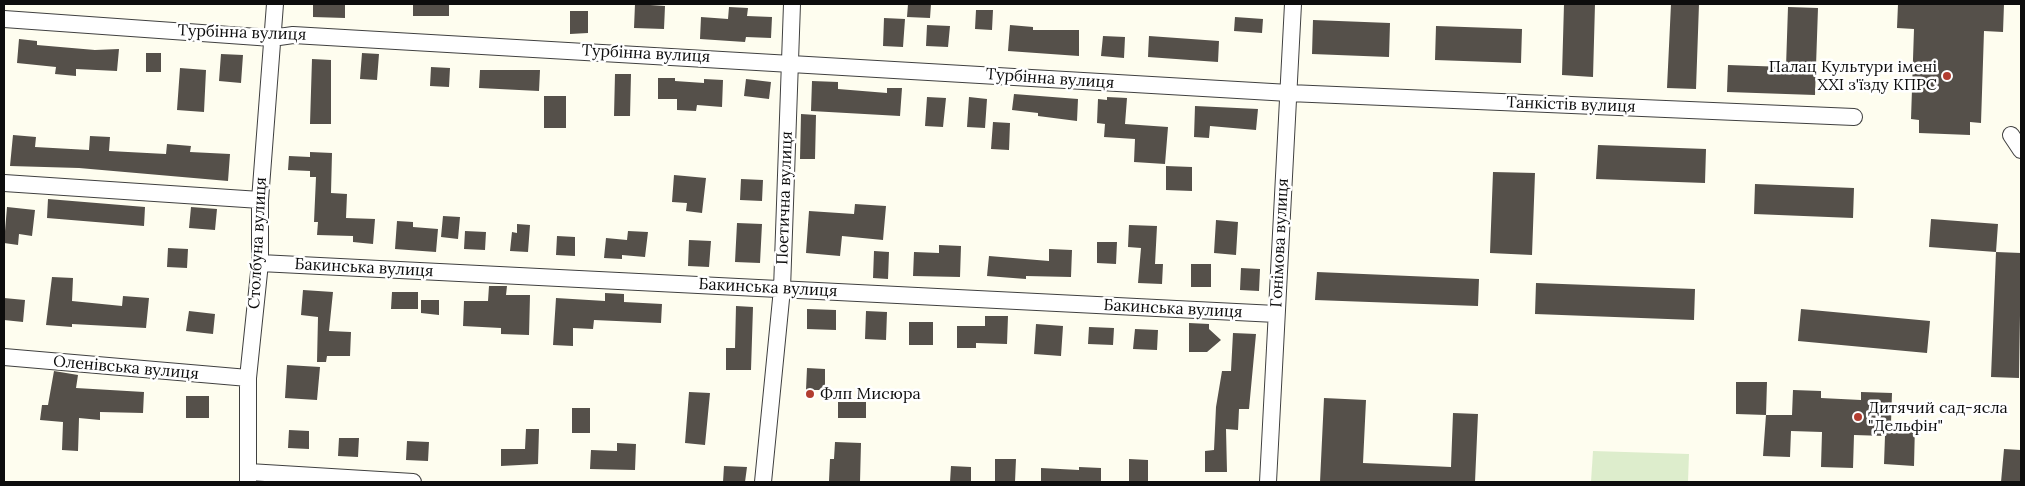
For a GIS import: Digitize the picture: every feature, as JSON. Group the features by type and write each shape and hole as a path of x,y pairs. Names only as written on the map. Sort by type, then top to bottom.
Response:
{"street":[{"name":"Столбуна вулиця","path":"248,477 248,378 260,263 260,200 275,4"},
{"name":"Поетична вулиця","path":"763,482 782,289 792,4"},
{"name":"Гонімова вулиця","path":"1268,482 1293,4"},
{"name":"Турбінна вулиця","path":"4,19 272,38 293,35 790,62 1289,93"},
{"name":"Танкістів вулиця","path":"1289,93 1854,117"},
{"path":"2011,135 2021,150"},
{"path":"4,183 260,200"},
{"name":"Бакинська вулиця","path":"260,263 1276,314"},
{"name":"Оленівська вулиця","path":"4,357 248,378"},
{"path":"248,477 413,482"}],"green space":[{"path":"1593,451 1689,454 1688,482 1591,482"}],"building":[{"path":"313,4 345,4 345,18 313,17"},
{"path":"413,4 449,4 449,16 413,16"},
{"path":"635,4 665,6 664,29 634,28"},
{"path":"908,4 931,4 930,18 907,17"},
{"path":"1564,4 1595,4 1593,77 1562,75"},
{"path":"1671,4 1699,4 1696,89 1667,88"},
{"name":"Палац Культури імені XXI з'їзду КПРС","path":"1898,4 2004,4 2003,32 1984,31 1981,123 1970,122 1970,135 1919,133 1919,120 1911,119 1914,29 1897,28"},
{"path":"729,7 748,8 747,16 772,17 771,38 746,37 745,42 700,39 701,17 728,19"},
{"path":"1788,7 1818,8 1815,95 1727,92 1728,65 1786,67"},
{"path":"976,10 993,10 992,30 975,29"},
{"path":"570,11 588,11 588,33 570,34"},
{"path":"1235,17 1263,19 1262,33 1234,31"},
{"path":"884,18 905,19 903,47 883,46"},
{"path":"1313,20 1390,23 1389,57 1312,54"},
{"path":"927,25 950,26 948,47 926,46"},
{"path":"1010,25 1033,27 1033,30 1079,30 1079,56 1008,51"},
{"path":"1436,26 1522,29 1521,63 1435,60"},
{"path":"1103,36 1125,37 1124,58 1101,56"},
{"path":"1149,36 1219,41 1218,62 1148,57"},
{"path":"19,39 37,41 37,45 95,50 119,49 117,71 76,69 76,76 55,74 56,67 17,63"},
{"path":"146,53 161,53 161,72 146,72"},
{"path":"362,53 379,54 377,80 360,79"},
{"path":"221,54 243,55 241,83 219,81"},
{"path":"312,59 331,60 331,124 310,124"},
{"path":"431,67 450,68 449,87 430,86"},
{"path":"180,68 206,70 204,112 177,110"},
{"path":"480,70 540,70 539,91 479,88"},
{"path":"615,74 631,74 630,116 614,116"},
{"path":"658,78 675,78 675,81 704,83 704,79 723,80 722,107 697,105 696,111 677,110 677,99 658,99"},
{"path":"746,79 771,82 769,99 744,96"},
{"path":"812,81 838,82 838,89 887,93 887,88 902,88 900,116 811,111"},
{"path":"1014,94 1078,99 1077,121 1038,116 1038,113 1012,110"},
{"path":"544,96 566,96 566,128 544,128"},
{"path":"927,97 946,98 943,127 925,126"},
{"path":"969,97 987,99 985,128 967,127"},
{"path":"1107,97 1127,98 1125,124 1168,127 1165,164 1134,162 1135,139 1104,137 1105,124 1097,123 1098,99 1107,100"},
{"path":"1195,106 1258,109 1256,130 1210,126 1209,138 1194,137"},
{"path":"801,114 816,115 815,159 800,159"},
{"path":"993,122 1010,123 1009,150 991,149"},
{"path":"13,135 36,137 35,147 89,150 90,136 110,137 109,151 166,154 167,144 191,146 190,152 230,154 228,181 79,168 10,166"},
{"path":"1598,145 1706,149 1705,183 1596,179"},
{"path":"310,152 332,153 331,193 347,194 346,218 375,219 373,244 353,242 353,236 317,235 318,222 314,222 316,177 310,177 310,171 288,170 289,156 310,157"},
{"path":"1166,166 1192,167 1192,191 1166,190"},
{"path":"1493,172 1535,173 1532,255 1490,253"},
{"path":"674,175 706,178 702,213 686,211 687,203 672,202"},
{"path":"741,179 763,180 762,201 740,200"},
{"path":"1755,184 1854,188 1853,218 1754,214"},
{"path":"48,199 145,207 144,226 47,218"},
{"path":"855,204 886,206 883,240 842,236 840,256 806,253 809,211 854,214"},
{"path":"7,207 35,210 32,236 19,234 18,245 4,243"},
{"path":"191,207 217,209 215,230 189,228"},
{"path":"443,216 460,217 458,239 441,237"},
{"path":"1931,219 1998,224 1996,252 1929,247"},
{"path":"1216,220 1238,222 1236,255 1214,253"},
{"path":"397,221 413,222 413,227 438,229 436,252 395,249"},
{"path":"737,223 762,224 760,263 735,262"},
{"path":"517,224 530,225 528,252 510,251 512,232 517,233"},
{"path":"1129,225 1157,226 1155,264 1163,264 1162,284 1138,283 1141,248 1128,247"},
{"path":"465,231 486,232 485,250 464,249"},
{"path":"628,231 648,232 645,257 622,255 622,259 604,258 606,238 627,240"},
{"path":"557,236 575,237 575,256 556,255"},
{"path":"689,240 711,241 709,267 688,266"},
{"path":"1097,242 1117,242 1116,264 1097,263"},
{"path":"939,245 961,246 960,277 913,276 914,252 939,253"},
{"path":"168,248 188,249 187,268 167,267"},
{"path":"1049,249 1072,250 1071,277 1026,276 1026,279 987,276 989,256 1049,261"},
{"path":"874,251 889,252 888,279 873,278"},
{"path":"1996,252 2021,253 2019,378 1991,377"},
{"path":"1191,264 1211,264 1211,287 1191,287"},
{"path":"1241,268 1260,269 1259,291 1240,290"},
{"path":"1317,272 1479,279 1478,306 1315,300"},
{"path":"52,277 73,278 72,301 122,306 123,296 149,298 146,328 72,324 72,327 46,325"},
{"path":"1536,283 1695,289 1694,320 1535,314"},
{"path":"489,286 507,286 506,295 530,295 529,335 501,334 501,328 463,326 464,301 488,301"},
{"path":"303,290 333,292 329,331 351,332 350,356 327,356 326,362 317,362 318,317 301,315"},
{"path":"392,292 418,292 418,309 391,309"},
{"path":"605,293 624,294 624,302 662,304 661,323 594,320 593,329 573,328 573,346 553,345 556,298 605,301"},
{"path":"4,298 25,300 23,322 4,320"},
{"path":"421,300 439,300 439,315 421,313"},
{"path":"736,306 753,307 751,370 726,370 726,348 735,348"},
{"path":"807,309 836,310 836,330 807,329"},
{"path":"1801,309 1930,321 1927,353 1798,341"},
{"path":"189,311 215,314 213,334 186,331"},
{"path":"866,311 887,312 886,340 865,339"},
{"path":"985,316 1008,316 1007,344 976,343 976,348 957,348 957,326 985,326"},
{"path":"909,322 933,322 933,345 909,345"},
{"path":"1189,323 1209,324 1209,329 1221,340 1207,352 1189,352"},
{"path":"1036,324 1063,326 1061,356 1034,354"},
{"path":"1089,327 1114,328 1113,345 1088,344"},
{"path":"1135,329 1158,330 1157,350 1133,349"},
{"path":"1233,333 1256,334 1249,409 1239,409 1238,430 1226,429 1227,472 1205,472 1205,451 1214,450 1216,407 1222,371 1231,371"},
{"path":"287,365 320,367 317,400 285,398"},
{"path":"807,368 825,369 825,390 806,390"},
{"path":"54,371 78,375 76,388 144,392 143,413 100,412 100,420 79,418 78,451 62,450 63,422 40,420 42,405 48,405"},
{"path":"1736,382 1767,382 1766,415 1736,414"},
{"path":"1793,390 1821,391 1821,398 1861,400 1861,392 1892,393 1891,423 1915,424 1914,466 1884,464 1885,436 1854,435 1853,468 1821,467 1822,432 1791,431 1790,457 1763,456 1766,415 1792,415"},
{"path":"689,392 710,393 705,445 685,443"},
{"path":"186,396 209,396 209,418 186,418"},
{"path":"1324,398 1366,400 1363,463 1451,467 1453,413 1478,414 1475,482 1320,482"},
{"path":"838,402 866,402 866,418 838,418"},
{"path":"572,408 590,408 590,433 572,433"},
{"path":"526,429 539,429 538,464 501,466 501,449 525,449"},
{"path":"289,430 309,431 309,449 288,448"},
{"path":"339,438 359,438 358,457 338,456"},
{"path":"407,441 429,442 428,461 406,460"},
{"path":"835,442 861,443 860,482 829,481 830,459 834,459"},
{"path":"617,443 636,444 635,470 590,469 591,450 617,451"},
{"path":"2004,449 2021,450 2021,482 2001,482"},
{"path":"995,459 1016,459 1015,482 995,482"},
{"path":"1129,459 1148,460 1148,482 1129,482"},
{"path":"724,466 747,467 745,482 723,482"},
{"path":"951,466 971,467 971,482 950,482"},
{"path":"1079,467 1101,468 1101,482 1041,482 1041,468 1079,470"}],"place":[{"name":"Палац Культури імені XXI з'їзду КПРС","path":"1947,76"},
{"name":"Флп Мисюра","path":"810,394"},
{"name":"Дитячий сад-ясла \"Дельфін\"","path":"1858,417"}]}
